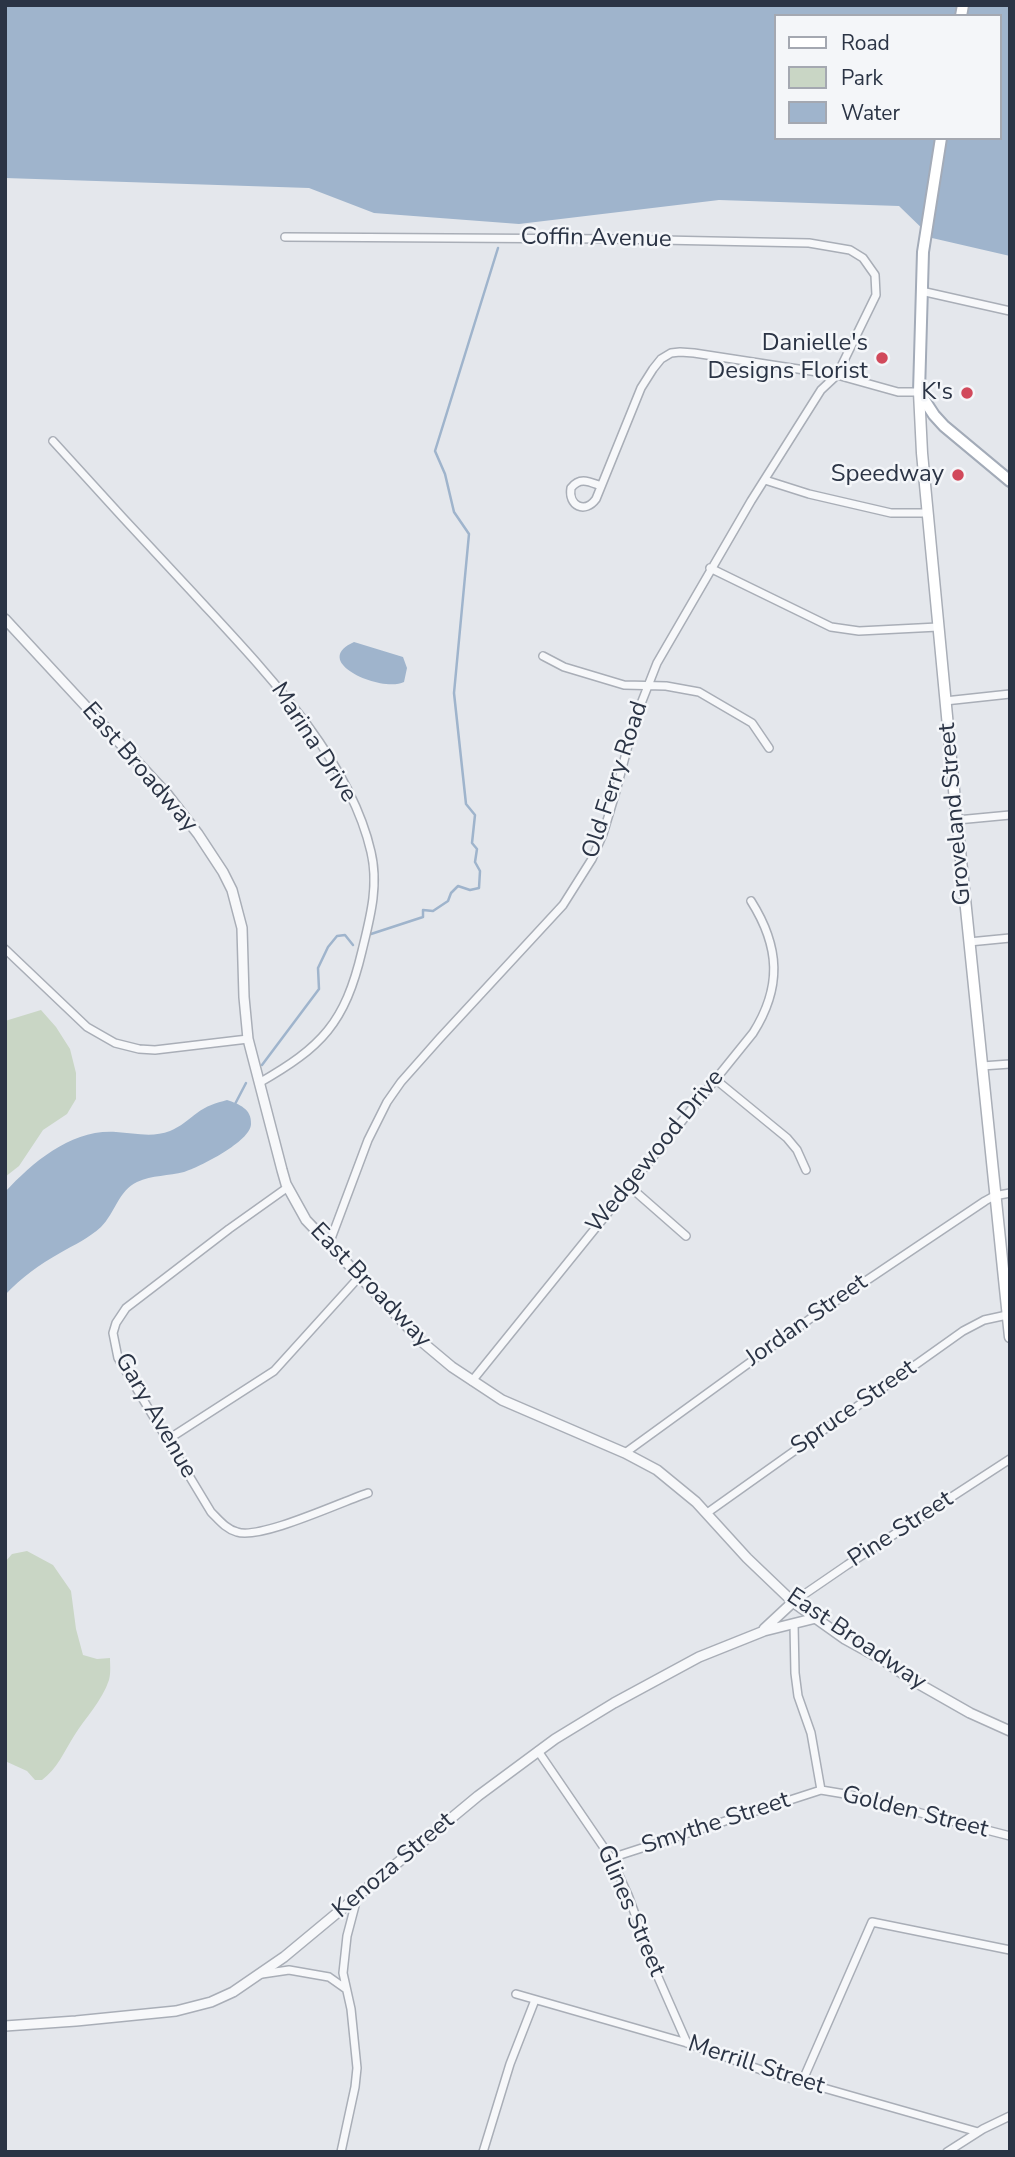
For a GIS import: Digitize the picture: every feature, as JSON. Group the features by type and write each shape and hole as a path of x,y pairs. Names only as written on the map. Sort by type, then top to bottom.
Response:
{"main road":[{"name":"Groveland Street","path":"941,140 923,252 919,392 945,701 1010,1337"},
{"path":"919,392 933,415 944,426 1010,481"}],"street":[{"name":"Coffin Avenue","path":"285,237 809,243 850,250 863,258 875,275 876,295"},
{"path":"921,290 1010,311"},
{"name":"Old Ferry Road","path":"329,1244 368,1140 387,1102 440,1038 563,905 592,859 606,823 635,719 657,663 710,568 821,390 837,375 876,295"},
{"path":"601,486 586,480 577,482 571,488 571,499 579,507 588,507 595,502 641,388 657,363 671,354 680,352 717,356 837,375 898,392 919,392"},
{"name":"Marina Drive","path":"52,441 279,689 344,783 365,832 374,868 374,896 350,995 337,1020 319,1040 283,1069 259,1083"},
{"path":"765,480 809,494 891,513 928,513"},
{"path":"710,568 831,627 859,631 938,627"},
{"name":"East Broadway","path":"5,620 167,794 198,834 236,898 241,917 248,1039 288,1187 300,1212 422,1341 472,1381 502,1400 625,1453 657,1470 707,1513 747,1558 793,1602 845,1639 970,1713 1010,1731"},
{"path":"543,656 564,667 624,685 666,686 699,692 752,723 769,748"},
{"path":"945,701 1010,694"},
{"path":"957,820 1010,815"},
{"name":"Wedgewood Drive","path":"472,1381 757,1027 771,991 774,974 773,953 764,926 751,901"},
{"path":"969,942 1010,939"},
{"path":"5,949 87,1027 115,1043 155,1050 248,1039"},
{"path":"982,1066 1010,1063"},
{"path":"715,1079 787,1138 797,1150 806,1170"},
{"path":"629,1186 686,1236"},
{"name":"Gary Avenue","path":"288,1187 126,1308 116,1323 113,1333 114,1346 118,1358 211,1512 226,1527 240,1533 276,1528 368,1493"},
{"path":"994,1196 1010,1193"},
{"name":"Jordan Street","path":"625,1453 873,1275 994,1196"},
{"path":"167,1440 274,1371 360,1276"},
{"name":"Spruce Street","path":"707,1513 963,1331 984,1320 1007,1315"},
{"name":"Pine Street","path":"793,1602 1010,1459"},
{"name":"Kenoza Street","path":"761,1632 793,1602"},
{"name":"Kenoza Street","path":"5,2026 176,2011 222,1997 243,1987 356,1898 474,1799 538,1751 614,1703 699,1657 761,1632 816,1618"},
{"name":"Golden Street","path":"793,1624 798,1696 811,1733 821,1790 851,1795 1010,1836"},
{"name":"Glines Street","path":"538,1751 611,1858 687,2043"},
{"name":"Smythe Street","path":"611,1858 821,1790"},
{"path":"341,2152 357,2068 343,1964 356,1898"},
{"path":"802,2082 872,1922 1010,1950"},
{"path":"262,1974 289,1970 329,1977 346,1990"},
{"name":"Merrill Street","path":"516,1994 687,2043 764,2071 978,2132"},
{"path":"483,2152 510,2064 535,2000"},
{"path":"947,2152 1010,2116"}],"green space":[{"path":"41,1010 70,1049 76,1073 76,1099 67,1114 43,1130 19,1166 5,1177 5,1021"},
{"path":"27,1551 53,1565 71,1591 83,1655 97,1659 110,1658 110,1677 106,1688 56,1765 42,1780 35,1780 27,1771 5,1761 5,1562 12,1554"}],"water":[{"path":"5,5 1010,5 1010,256 932,238 899,206 719,200 519,224 374,213 309,188 5,178"},
{"path":"354,642 403,657 407,668 404,682 381,683 354,674 344,666 340,658 342,650"},
{"path":"227,1100 240,1105 249,1114 251,1124 243,1138 224,1152 191,1169 137,1182 121,1196 101,1227 38,1267 5,1295 5,1192 28,1169 69,1141 100,1132 150,1135 163,1133 177,1127 204,1108"}],"waterway":[{"path":"371,934 423,917 423,910 433,911 448,901 458,886 470,890 479,888 480,871 475,862 477,849 472,843 475,815 466,804 454,693 469,534 454,512 445,474 435,451 498,248"},
{"path":"262,1065 319,989 318,968 328,947 337,936 345,935 353,945"},
{"path":"234,1106 246,1083"}],"place":[{"name":"Danielle's Designs Florist","path":"882,358"},
{"name":"K's","path":"967,393"},
{"name":"Speedway","path":"958,475"}]}
